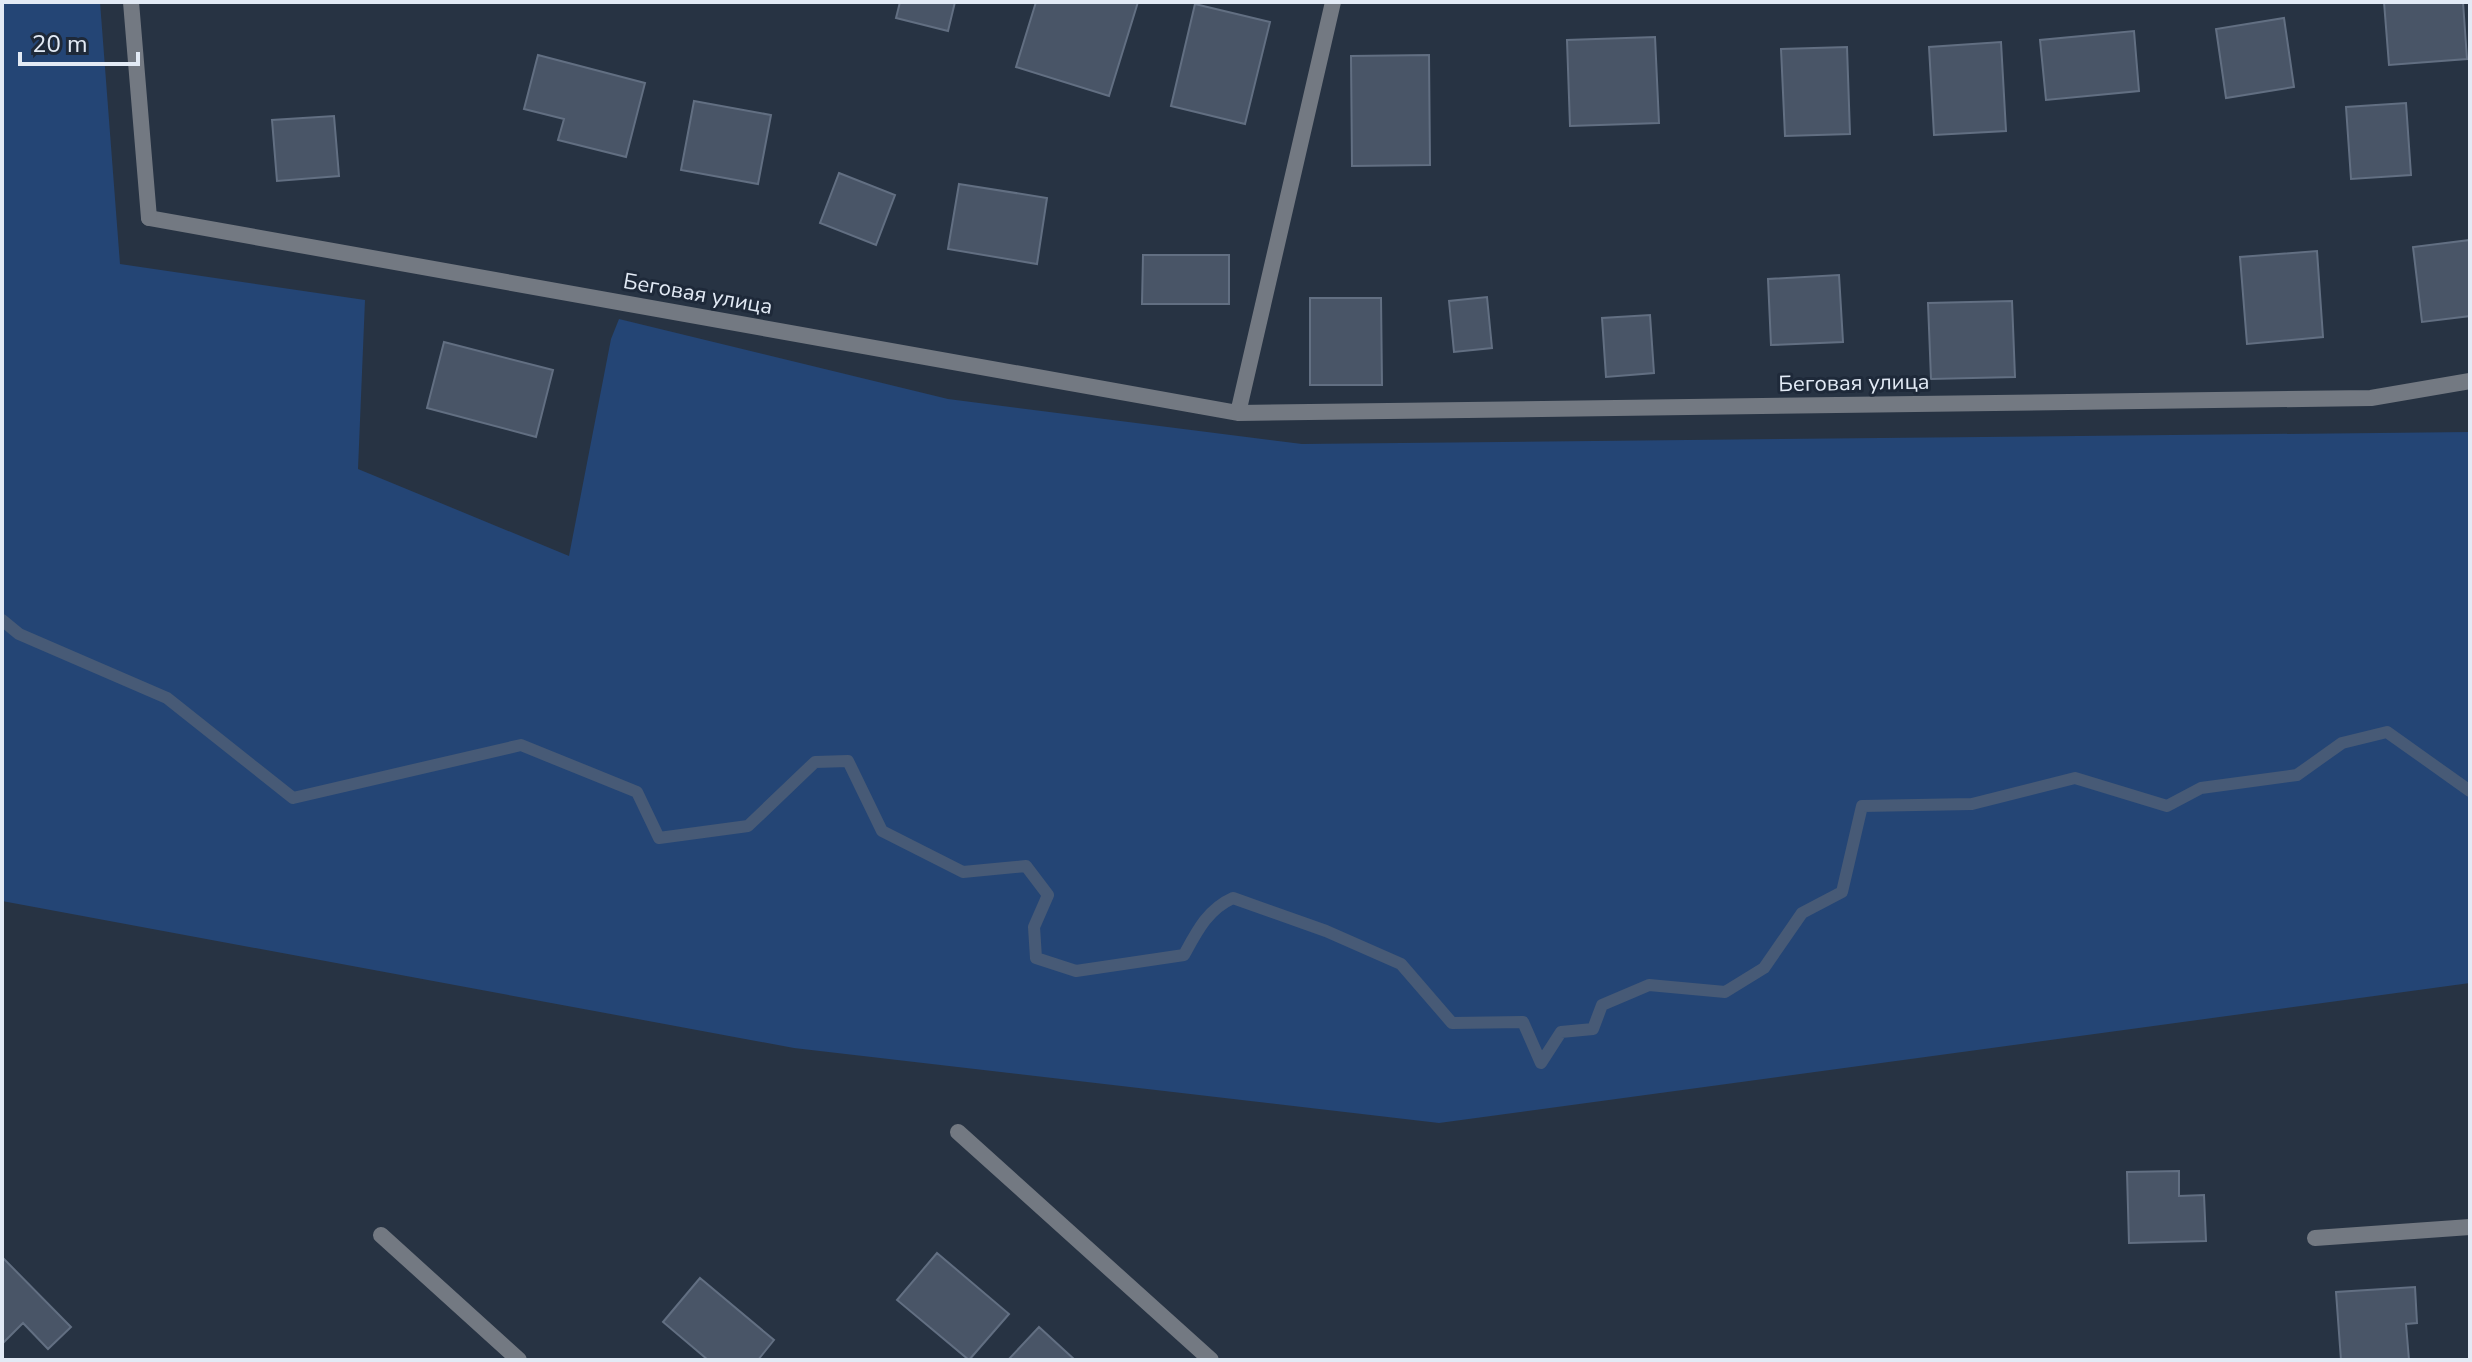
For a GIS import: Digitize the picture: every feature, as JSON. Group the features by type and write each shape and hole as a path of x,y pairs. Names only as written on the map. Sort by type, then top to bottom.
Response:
{"street":[{"name":"Беговая улица","path":"131,2 149,218 1238,413 2371,398 2470,381"},
{"path":"1238,413 1333,2"},
{"path":"958,1132 1211,1360"},
{"path":"2315,1238 2470,1227"},
{"path":"381,1235 519,1360"}],"shaded area":[{"path":"2,2 100,2 120,264 365,300 358,469 569,556 611,339 619,319 948,399 1302,444 2470,432 2470,983 1439,1123 794,1048 2,901"}],"building":[{"path":"900,2 955,2 948,31 896,18"},
{"path":"1036,2 1138,2 1109,96 1016,67"},
{"path":"2384,2 2463,2 2467,59 2389,65"},
{"path":"1195,4 1270,22 1245,124 1171,106"},
{"path":"2284,18 2294,87 2226,98 2216,29"},
{"path":"2134,31 2139,91 2046,100 2040,40"},
{"path":"1655,37 1659,123 1570,126 1567,40"},
{"path":"2001,42 2006,131 1934,135 1929,47"},
{"path":"1847,47 1850,134 1785,136 1781,49"},
{"path":"538,55 645,83 626,157 558,140 564,119 524,109"},
{"path":"1429,55 1430,165 1352,166 1351,56"},
{"path":"694,101 771,115 758,184 681,170"},
{"path":"2406,103 2411,175 2351,179 2346,107"},
{"path":"334,116 339,176 277,181 272,120"},
{"path":"839,173 895,195 876,245 820,223"},
{"path":"959,184 1047,198 1037,264 948,249"},
{"path":"2470,240 2470,316 2422,322 2413,247"},
{"path":"2317,251 2323,337 2247,344 2240,257"},
{"path":"1143,255 1229,255 1229,304 1142,304"},
{"path":"1839,275 1843,342 1771,345 1768,279"},
{"path":"1487,297 1492,348 1454,352 1449,301"},
{"path":"1310,298 1381,298 1382,385 1310,385"},
{"path":"2012,301 2015,377 1931,379 1928,303"},
{"path":"1650,315 1654,373 1606,377 1602,318"},
{"path":"444,342 553,370 536,437 427,408"},
{"path":"2179,1171 2179,1196 2204,1195 2206,1241 2129,1243 2127,1172"},
{"path":"937,1253 1009,1314 969,1360 897,1300"},
{"path":"2,1257 71,1327 48,1349 23,1323 2,1344"},
{"path":"700,1278 774,1340 758,1360 708,1360 663,1322"},
{"path":"2415,1287 2417,1323 2406,1324 2409,1360 2341,1360 2336,1292"},
{"path":"1039,1327 1075,1360 1008,1360"}],"waterway":[{"path":"2,620 19,634 167,698 293,798 521,745 637,792 659,838 748,826 815,762 848,761 882,831 963,872 1026,866 1048,895 1034,927 1036,958 1076,971 1184,955 1210,915 1233,898 1326,931 1401,964 1452,1023 1523,1022 1541,1063 1561,1032 1593,1029 1602,1005 1649,985 1725,992 1764,968 1802,913 1842,892 1862,806 1972,804 2075,778 2167,806 2201,788 2297,775 2342,743 2387,732 2470,791"}]}
